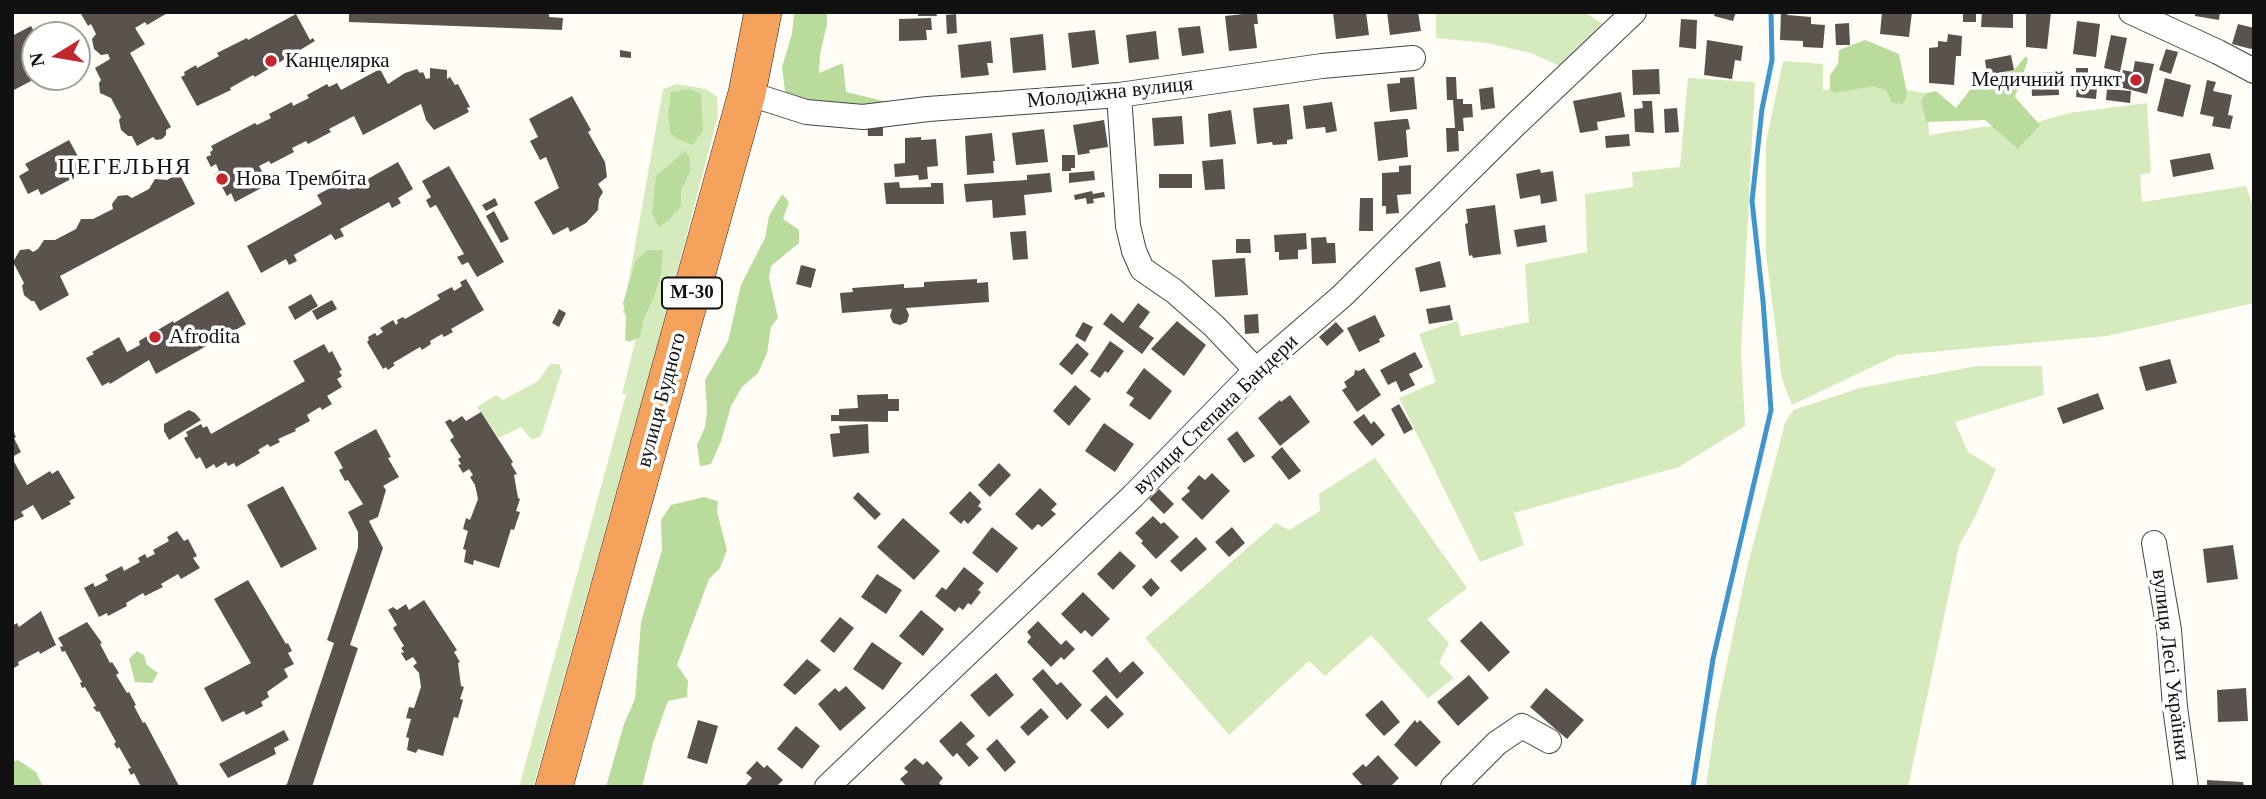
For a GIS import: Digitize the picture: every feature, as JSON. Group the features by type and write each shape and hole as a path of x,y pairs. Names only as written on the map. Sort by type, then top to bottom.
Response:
{"highway":[{"name":"вулиця Будного","path":"554,787 747,93 763,12"}],"street":[{"name":"вулиця Степана Бандери","path":"827,787 1133,496 1256,370 1342,296 1634,12"},
{"path":"2131,12 2254,71"},
{"name":"Молодіжна вулиця","path":"747,93 806,112 863,117 928,109 1119,95 1322,65 1413,58"},
{"path":"1119,95 1128,226 1133,251 1142,269 1174,291 1214,326 1256,370"},
{"name":"вулиця Лесі Українки","path":"2154,543 2170,642 2175,707 2186,787"},
{"path":"1453,787 1497,743 1522,726 1549,741"}],"green space":[{"path":"794,12 827,12 819,73 843,63 846,92 901,105 827,125 798,122 787,107 782,67 792,34"},
{"path":"1436,12 1584,12 1603,24 1562,67 1531,53 1487,43 1436,38"},
{"path":"1865,40 1899,54 1907,97 1902,104 1892,103 1887,91 1874,86 1834,93 1830,90 1830,75 1838,64 1839,50"},
{"path":"2026,56 2028,60 2015,97 2040,125 2018,149 1985,120 1926,122 1921,100 1927,93 1936,91 1956,108 1979,78 2014,70"},
{"path":"1783,61 1823,64 1823,90 1866,85 1927,93 1929,135 1983,127 2027,125 2069,113 2147,103 2151,173 2140,175 2142,202 2246,186 2254,221 2254,303 2107,336 1897,355 1792,405 1782,379 1766,254 1766,142"},
{"path":"1688,78 1755,82 1741,352 1745,426 1679,467 1514,513 1524,545 1480,562 1399,398 1436,382 1419,334 1458,321 1461,336 1529,322 1525,264 1587,252 1585,194 1633,187 1632,172 1680,167"},
{"path":"677,84 706,89 717,97 718,116 664,321 533,787 519,787 626,395 622,393 641,319 623,313 663,89"},
{"path":"690,89 701,94 703,131 692,145 676,138 670,132 668,112 671,92"},
{"path":"685,151 690,158 690,172 681,190 681,206 659,227 652,214 656,176"},
{"path":"782,194 789,202 783,219 799,230 799,243 771,266 769,278 778,318 771,327 767,353 758,373 742,387 731,406 711,464 700,466 697,445 705,427 707,411 705,380 728,341 741,285 765,238 769,216"},
{"path":"647,250 663,250 661,273 644,318 640,337 629,342 625,340 626,318 623,303 635,262"},
{"path":"550,364 559,364 562,371 541,436 532,440 521,427 499,438 477,407 496,395 503,400 538,381"},
{"path":"1977,366 2042,366 2044,395 1955,422 1968,452 1996,469 1959,546 1908,787 1706,787 1716,715 1747,568 1785,423 1793,410 1860,388"},
{"path":"1375,458 1467,588 1427,619 1449,643 1439,663 1454,678 1428,698 1371,635 1325,676 1309,661 1229,735 1145,638 1276,523 1289,530 1320,511 1319,494"},
{"path":"704,497 718,501 717,512 727,550 720,568 709,579 677,665 688,681 687,697 668,701 653,743 642,787 606,787 624,724 635,699 641,622 662,550 661,520 671,505"},
{"path":"137,651 144,655 147,665 158,673 152,683 135,682 129,659"},
{"path":"18,760 36,772 43,787 12,787 12,762"}],"building":[{"path":"169,12 147,25 145,22 135,28 145,44 130,53 171,127 166,130 162,139 156,140 153,137 137,146 132,136 121,130 121,117 111,98 100,93 101,80 95,68 110,59 108,54 101,55 94,49 92,39 96,34 91,21 85,21 81,14"},
{"path":"349,12 549,12 549,17 563,18 562,30 349,22"},
{"path":"918,12 936,12 937,16 918,16"},
{"path":"1333,12 1366,12 1369,35 1336,39"},
{"path":"1387,12 1418,12 1421,31 1390,35"},
{"path":"1715,12 1736,12 1733,21 1714,16"},
{"path":"1781,12 1811,17 1811,24 1825,25 1823,48 1803,47 1803,41 1780,40"},
{"path":"1882,12 1912,12 1909,37 1880,34"},
{"path":"1963,12 1976,12 1976,22 1963,22"},
{"path":"1982,12 2013,13 2013,28 1981,27"},
{"path":"2026,12 2051,12 2047,49 2026,47"},
{"path":"2195,12 2220,12 2219,20 2195,16"},
{"path":"296,14 310,40 313,38 315,41 255,77 253,75 230,88 231,90 197,106 181,77 185,75 184,72 196,65 197,68 219,56 217,53"},
{"path":"956,14 957,33 947,34 946,15"},
{"path":"1257,14 1258,24 1254,24 1257,48 1229,51 1225,16"},
{"path":"931,18 932,30 926,30 927,40 899,41 899,19"},
{"path":"1681,19 1697,20 1696,49 1679,47"},
{"path":"2077,21 2100,24 2096,57 2073,54"},
{"path":"1849,23 1850,45 1836,45 1835,24"},
{"path":"2238,24 2254,28 2254,46 2251,49 2232,44"},
{"path":"1200,26 1204,53 1182,56 1178,28"},
{"path":"1095,30 1099,64 1072,68 1068,33"},
{"path":"21,31 21,86 12,91 12,36"},
{"path":"1156,31 1159,59 1129,63 1126,35"},
{"path":"1043,34 1046,70 1013,73 1010,38"},
{"path":"1948,34 1962,36 1961,56 1956,56 1954,85 1929,83 1929,48 1938,47 1938,41 1947,42"},
{"path":"2111,35 2127,38 2120,72 2104,68"},
{"path":"1707,40 1743,46 1741,61 1735,60 1732,79 1704,75"},
{"path":"991,41 993,63 987,63 989,75 961,78 958,45"},
{"path":"2166,49 2178,52 2171,74 2159,70"},
{"path":"620,50 631,52 631,58 620,57"},
{"path":"2011,55 2014,70 1987,75 1985,60"},
{"name":"Медичний пункт","path":"2135,61 2154,64 2147,94 2119,87 2123,70 2133,72"},
{"path":"430,68 447,70 447,79 450,77 455,85 458,84 470,107 467,108 469,112 434,130 426,120 421,104 363,135 354,116 308,144 306,141 292,148 294,152 271,164 269,161 259,166 269,184 235,202 231,193 227,196 215,174 219,171 216,164 211,167 206,157 211,155 211,146 255,123 257,125 271,118 269,114 292,102 293,106 309,98 307,95 327,84 329,87 337,83 341,90 380,69 388,84 417,69 420,73 423,72 426,79 430,78"},
{"path":"2076,68 2088,68 2088,78 2076,79"},
{"path":"1659,69 1660,94 1633,95 1632,70"},
{"path":"2058,72 2059,95 2032,96 2031,73"},
{"path":"1414,77 1417,109 1390,112 1387,84 1400,83 1400,78"},
{"path":"1446,77 1456,77 1457,99 1463,99 1463,104 1472,104 1473,117 1463,118 1464,131 1458,131 1459,151 1447,152 1446,128 1455,128 1453,100 1447,100"},
{"path":"2165,78 2191,85 2183,117 2157,111"},
{"path":"2207,80 2216,82 2213,91 2232,95 2228,115 2233,116 2230,129 2212,126 2214,117 2200,114"},
{"path":"2077,86 2097,88 2096,99 2076,97"},
{"path":"1493,87 1495,108 1481,110 1479,89"},
{"path":"2107,89 2131,91 2130,103 2106,100"},
{"path":"1621,92 1625,117 1597,122 1598,130 1580,133 1573,101"},
{"path":"572,96 605,162 607,177 598,184 603,192 598,210 586,223 570,232 568,227 553,235 534,202 559,188 546,157 540,160 530,141 538,137 529,119"},
{"path":"1642,101 1652,101 1654,133 1635,132 1634,109 1643,108"},
{"path":"1332,102 1337,131 1326,133 1325,127 1306,129 1303,106"},
{"path":"1289,104 1293,139 1287,140 1287,144 1257,144 1253,108"},
{"path":"1677,108 1679,132 1665,133 1664,109"},
{"path":"1231,110 1236,144 1210,147 1208,114"},
{"path":"1182,116 1184,144 1154,146 1152,118"},
{"path":"1408,119 1408,157 1378,161 1374,122"},
{"path":"1104,120 1108,147 1078,155 1073,125"},
{"path":"867,122 883,122 883,136 868,136"},
{"path":"1044,129 1048,162 1016,165 1012,133"},
{"path":"992,133 994,173 967,175 965,136"},
{"path":"1629,134 1630,146 1606,148 1605,136"},
{"path":"921,137 921,140 936,139 938,166 927,167 928,179 919,180 918,175 895,177 894,164 905,163 905,138"},
{"path":"69,140 86,171 41,195 38,189 28,194 19,176 29,170 25,164"},
{"path":"2210,153 2214,169 2173,177 2170,160"},
{"path":"1062,155 1075,155 1075,168 1062,171"},
{"path":"1223,159 1225,189 1205,190 1202,161"},
{"path":"398,162 413,189 398,198 401,203 392,208 389,202 340,229 344,236 335,240 331,234 294,255 297,261 289,265 286,259 261,273 247,246 322,204 317,195 343,181 348,190"},
{"path":"1411,165 1411,194 1397,195 1399,213 1386,214 1386,206 1382,206 1382,173 1399,172 1399,166"},
{"path":"449,166 504,262 477,277 468,262 462,265 457,257 464,254 436,205 430,208 426,200 431,197 422,181"},
{"path":"1540,169 1541,173 1553,171 1557,201 1541,204 1540,195 1520,199 1516,174"},
{"path":"1094,171 1095,180 1069,183 1069,173"},
{"path":"179,173 195,204 60,276 69,295 40,311 34,301 24,295 24,283 13,262 20,250 29,249 33,252 44,240 55,240 76,229 81,219 93,219 113,209 112,204 118,196 127,195 132,198 149,189 155,179 167,180"},
{"path":"1050,173 1052,192 1024,195 1026,215 993,218 992,200 966,202 964,184 1027,180 1027,175"},
{"path":"1159,174 1192,174 1192,188 1159,188"},
{"path":"899,182 900,188 931,187 931,183 943,183 944,204 886,204 884,183"},
{"path":"1092,191 1093,194 1104,192 1105,197 1093,199 1094,203 1087,204 1086,198 1075,200 1074,195"},
{"path":"495,198 498,205 486,211 482,205"},
{"path":"1360,198 1373,198 1373,231 1359,231"},
{"path":"1495,205 1501,254 1473,258 1472,255 1469,256 1466,209"},
{"path":"494,211 509,239 501,243 486,216"},
{"path":"1545,225 1547,242 1517,247 1514,230"},
{"path":"1026,231 1028,259 1013,260 1010,232"},
{"path":"1306,233 1307,249 1298,250 1298,259 1279,260 1279,252 1275,252 1274,235"},
{"path":"1326,237 1327,243 1335,243 1336,263 1312,264 1311,238"},
{"path":"1236,239 1250,239 1251,253 1236,253"},
{"path":"1245,258 1248,295 1215,297 1212,260"},
{"path":"1440,261 1446,287 1420,292 1415,268"},
{"path":"801,265 816,269 811,288 796,284"},
{"path":"466,279 484,310 451,329 453,332 444,337 442,334 422,350 420,347 393,363 395,365 388,370 386,367 383,369 367,342 368,337 383,332 380,328 393,320 396,325 397,320 403,317 405,319 440,299 437,295 452,287 454,291 462,286 460,282"},
{"path":"977,279 977,283 988,282 989,302 906,308 909,315 907,322 900,325 893,323 890,316 892,309 842,313 840,293 853,292 852,288 904,284 904,288 924,287 924,282"},
{"path":"228,291 246,324 156,374 149,360 110,384 109,382 102,386 86,358 94,354 92,352 119,337 127,352 140,345 139,341"},
{"path":"311,294 318,306 295,320 288,307"},
{"path":"332,300 337,309 317,320 312,311"},
{"path":"1138,303 1150,312 1139,327 1154,338 1142,354 1103,324 1111,313 1123,323"},
{"path":"1450,305 1453,320 1429,324 1426,309"},
{"path":"559,309 566,313 559,327 552,323"},
{"path":"1258,314 1259,333 1245,334 1244,315"},
{"path":"1375,315 1385,336 1379,339 1380,342 1359,352 1347,328"},
{"path":"1177,321 1206,345 1184,376 1151,349"},
{"path":"1083,322 1093,327 1085,342 1075,336"},
{"path":"1336,322 1344,331 1327,346 1319,337"},
{"path":"1110,341 1124,351 1108,373 1105,371 1100,378 1090,371"},
{"path":"1077,343 1089,354 1072,375 1059,364"},
{"path":"324,344 329,353 332,351 342,370 339,371 342,376 337,379 342,387 327,396 332,404 307,415 310,421 278,439 280,442 270,447 268,444 258,450 260,453 236,467 234,463 228,466 226,462 216,468 214,464 206,469 200,457 196,459 184,438 188,436 186,432 201,424 203,428 207,426 211,434 305,381 293,361"},
{"path":"1415,352 1423,367 1409,374 1415,385 1401,392 1396,381 1388,385 1380,370"},
{"path":"2170,359 2177,383 2146,391 2139,367"},
{"path":"1144,368 1172,391 1150,420 1129,405 1134,398 1126,393"},
{"path":"1364,368 1381,395 1357,412 1342,390 1347,387 1344,382 1354,375 1355,370"},
{"path":"1075,385 1091,399 1069,426 1053,411"},
{"path":"2098,393 2104,409 2063,424 2057,408"},
{"path":"888,394 888,399 899,399 899,411 888,411 888,422 831,421 831,415 839,415 839,409 858,408 857,395"},
{"path":"1290,395 1310,422 1280,446 1258,418"},
{"path":"1399,404 1413,429 1404,434 1391,409"},
{"path":"189,410 201,420 169,440 164,424"},
{"path":"481,412 513,462 511,464 517,474 514,475 520,499 516,511 520,512 514,530 511,529 499,568 474,560 473,565 464,562 466,550 463,549 468,531 463,529 466,518 470,520 478,499 470,477 473,475 469,469 463,473 458,465 461,464 458,459 461,457 450,440 454,437 445,422 450,419 453,422 462,416 466,421"},
{"path":"1364,414 1371,424 1374,421 1385,435 1372,446 1353,422"},
{"path":"1104,423 1134,444 1115,472 1085,451"},
{"path":"868,424 869,453 833,457 830,434 840,433 839,426"},
{"path":"12,429 21,452 12,457"},
{"path":"376,429 399,477 383,486 386,490 378,517 369,521 383,548 350,645 358,648 312,787 283,787 287,784 334,643 327,640 358,548 358,532 348,512 363,504 348,480 345,481 339,470 343,468 334,452"},
{"path":"1237,431 1255,456 1244,463 1227,439"},
{"path":"1282,447 1301,471 1289,480 1271,457"},
{"path":"12,458 27,485 50,471 52,474 58,470 75,498 69,501 71,504 42,520 33,505 21,512 24,516 12,522"},
{"path":"999,463 1011,475 990,497 978,485"},
{"path":"1212,473 1230,491 1202,520 1181,499 1190,491 1187,488 1199,475 1205,480"},
{"path":"283,486 317,549 281,568 247,505"},
{"path":"1040,488 1057,504 1051,510 1056,514 1042,527 1038,524 1032,530 1015,514"},
{"path":"1159,489 1174,504 1164,514 1149,499"},
{"path":"970,491 981,502 978,506 982,509 968,524 964,520 961,524 949,513"},
{"path":"858,492 881,514 875,520 853,498"},
{"path":"1153,516 1161,524 1164,522 1179,537 1156,559 1135,533"},
{"path":"903,518 940,551 914,580 877,547"},
{"path":"992,527 1018,548 997,573 972,553"},
{"path":"1232,527 1245,543 1229,557 1215,542"},
{"path":"177,531 184,541 188,539 197,556 193,558 200,568 181,579 178,574 161,584 163,587 145,596 143,593 126,603 127,606 108,616 107,613 99,617 84,588 93,583 95,587 108,580 105,575 122,566 124,571 140,562 138,558 145,554 147,558 155,554 153,550 169,541 167,537"},
{"path":"1196,537 1207,549 1181,572 1170,561"},
{"path":"2233,545 2238,579 2207,583 2203,549"},
{"path":"1120,551 1136,566 1113,590 1097,574"},
{"path":"964,567 984,583 971,605 968,603 963,610 959,607 955,612 935,596 942,587 946,590"},
{"path":"877,574 902,590 886,614 861,597"},
{"path":"1151,578 1160,588 1151,597 1142,587"},
{"path":"248,580 286,644 288,643 292,651 288,653 294,664 284,669 288,677 267,692 269,697 261,702 263,706 246,715 244,711 222,722 204,688 251,663 214,599"},
{"path":"1083,592 1110,619 1092,637 1085,630 1081,634 1061,614"},
{"path":"424,600 457,650 454,652 460,662 461,686 464,687 458,718 454,717 443,756 418,749 416,753 407,750 409,738 406,737 411,719 406,718 409,707 414,708 421,687 419,673 413,666 417,663 413,657 406,661 401,653 404,652 401,648 404,646 393,628 397,625 388,610 393,607 397,610 406,604 409,610"},
{"path":"921,610 944,629 923,656 899,636"},
{"path":"41,611 56,645 18,662 19,665 12,669 12,626 17,623 19,627"},
{"path":"840,617 854,628 834,653 820,641"},
{"path":"1038,621 1061,645 1066,640 1075,649 1064,660 1061,657 1051,667 1027,642 1031,637 1027,632"},
{"path":"1481,621 1510,652 1489,672 1460,641"},
{"path":"87,622 102,643 100,644 110,663 112,662 119,673 116,675 127,693 129,692 143,723 145,722 181,787 141,787 134,773 131,775 128,769 131,768 119,747 117,749 114,744 116,742 99,711 93,707 96,706 85,687 82,688 82,682 65,651 62,652 60,647 63,646 58,638"},
{"path":"872,642 902,663 883,690 853,669"},
{"path":"1107,657 1120,673 1133,661 1144,673 1117,699 1092,671"},
{"path":"807,659 821,670 795,695 783,685"},
{"path":"1043,669 1057,685 1061,682 1082,705 1067,720 1032,679"},
{"path":"996,673 1014,695 989,717 970,695"},
{"path":"1469,675 1489,698 1458,726 1437,702"},
{"path":"846,686 866,708 840,731 818,704 835,688 839,692"},
{"path":"1546,688 1584,720 1567,739 1530,707"},
{"path":"2246,688 2248,721 2218,722 2217,690"},
{"path":"1106,695 1124,714 1108,729 1090,710"},
{"path":"1382,700 1400,722 1384,736 1365,715"},
{"path":"1041,708 1049,717 1028,736 1020,727"},
{"path":"698,720 718,726 707,764 687,758"},
{"path":"1415,720 1417,723 1420,720 1441,742 1416,767 1394,745"},
{"path":"961,721 975,736 966,744 979,758 969,767 957,753 953,757 939,741"},
{"path":"796,726 820,746 802,769 777,749"},
{"path":"284,730 289,740 274,748 276,754 228,778 219,764"},
{"path":"997,739 1016,762 1005,772 986,749"},
{"path":"1378,755 1399,778 1390,787 1364,787 1352,774 1363,764 1366,767"},
{"path":"915,758 923,765 927,761 943,778 939,783 943,787 907,787 900,779 908,772 904,768"},
{"path":"757,761 764,768 767,765 783,780 776,787 744,787 752,778 746,773"},
{"path":"2207,780 2243,782 2244,787 2207,787"}],"waterway":[{"path":"1693,787 1713,659 1771,410 1752,201 1762,109 1772,60 1771,12"}],"place":[{"name":"Канцелярка","path":"271,61"},
{"name":"Медичний пункт","path":"2136,80"},
{"name":"Нова Трембіта","path":"222,179"},
{"name":"Afrodita","path":"155,337"}],"district":[{"name":"ЦЕГЕЛЬНЯ","path":"125,168"}]}
